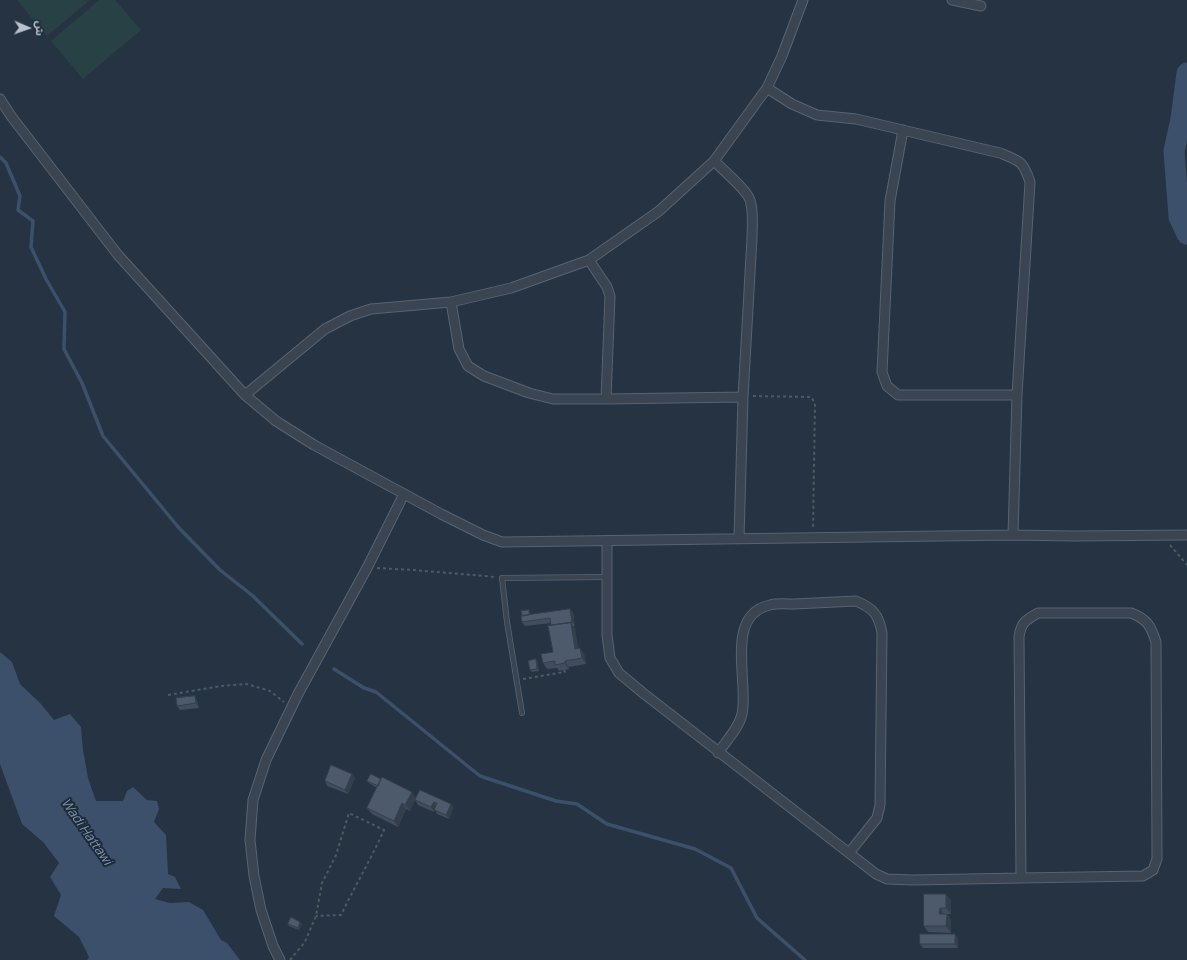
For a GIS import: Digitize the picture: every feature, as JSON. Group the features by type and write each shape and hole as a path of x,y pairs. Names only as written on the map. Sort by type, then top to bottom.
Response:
{"street":[{"path":"245,395 325,329 350,316 371,309 451,302 511,288 589,260 659,211 714,162 767,88 782,56 803,0"},
{"path":"952,0 981,6"},
{"path":"767,88 792,104 817,115 856,119 1000,153 1018,160 1025,169 1030,182 1017,396 1013,535"},
{"path":"0,99 118,255 245,395 276,421 314,446 483,535 502,542 813,537 1187,535"},
{"path":"904,130 890,200 882,372 887,386 898,395 1017,396"},
{"path":"714,162 740,187 750,199 752,216 743,397 739,538"},
{"path":"589,260 607,287 610,296 606,400"},
{"path":"451,302 459,349 468,366 484,376 529,393 553,399 606,400 743,397"},
{"path":"280,960 273,946 261,910 254,876 250,840 253,800 266,760 291,708 367,568 404,494"},
{"path":"607,541 607,635 610,658 619,672 643,694 718,753 876,874 887,879 913,880 1143,876 1156,865 1156,642 1152,630 1140,616 1131,612 1038,614 1025,620 1020,629 1021,878"},
{"path":"718,753 738,723 742,714 742,646 744,626 756,610 770,605 856,602 865,605 875,612 882,633 880,805 877,818 849,853"}],"lane":[{"path":"522,712 516,680 502,578 607,577"}],"path":[{"path":"743,397 812,397 815,403 813,537"},
{"path":"1162,535 1187,565"},
{"path":"367,568 414,570 502,578"},
{"path":"516,680 565,672 564,670"},
{"path":"168,695 221,686 247,684 270,691 291,708"},
{"path":"290,960 305,942 316,916 322,883 336,855 349,813 384,830 370,861 354,888 341,915 316,916"}],"green space":[{"path":"17,0 90,0 47,36"},
{"path":"99,0 115,0 141,30 83,79 51,41"}],"water":[{"name":"Wadi Hattawi","path":"0,652 12,662 20,684 40,703 54,720 70,714 81,727 88,778 96,801 123,801 127,791 133,787 147,800 157,801 159,809 154,822 166,835 168,874 175,877 181,889 163,888 155,899 170,903 189,902 203,910 221,940 227,943 240,960 87,960 89,957 79,937 54,916 61,895 50,877 59,863 43,842 22,824 0,764"}],"building":[{"path":"570,609 572,622 551,625 550,618 522,622 521,616"},
{"path":"529,610 529,615 522,616 521,611"},
{"path":"571,623 575,649 580,648 582,658 565,661 565,663 555,665 555,661 543,663 541,654 553,652 548,626"},
{"path":"536,659 537,669 530,670 528,661"},
{"path":"195,696 196,703 177,706 176,698"},
{"path":"331,765 352,774 345,790 325,781"},
{"path":"371,774 381,779 378,786 367,781"},
{"path":"382,777 412,792 405,805 402,803 394,821 367,808"},
{"path":"420,790 451,804 446,815 434,810 437,803 434,802 431,807 415,800"},
{"path":"924,894 946,894 946,908 940,908 939,914 947,914 946,926 924,926"},
{"path":"291,917 300,922 298,928 288,924"},
{"path":"920,934 955,934 955,944 920,944"}],"waterway":[{"path":"1187,73 1181,119 1174,151 1179,217 1187,234"},
{"path":"0,157 6,163 20,196 18,210 33,221 31,247 46,279 65,312 64,349 82,383 103,436 179,528 220,570 253,596 302,644"},
{"path":"334,669 364,688 376,692 480,776 556,801 577,804 607,824 695,849 731,868 757,918 805,960"}]}
